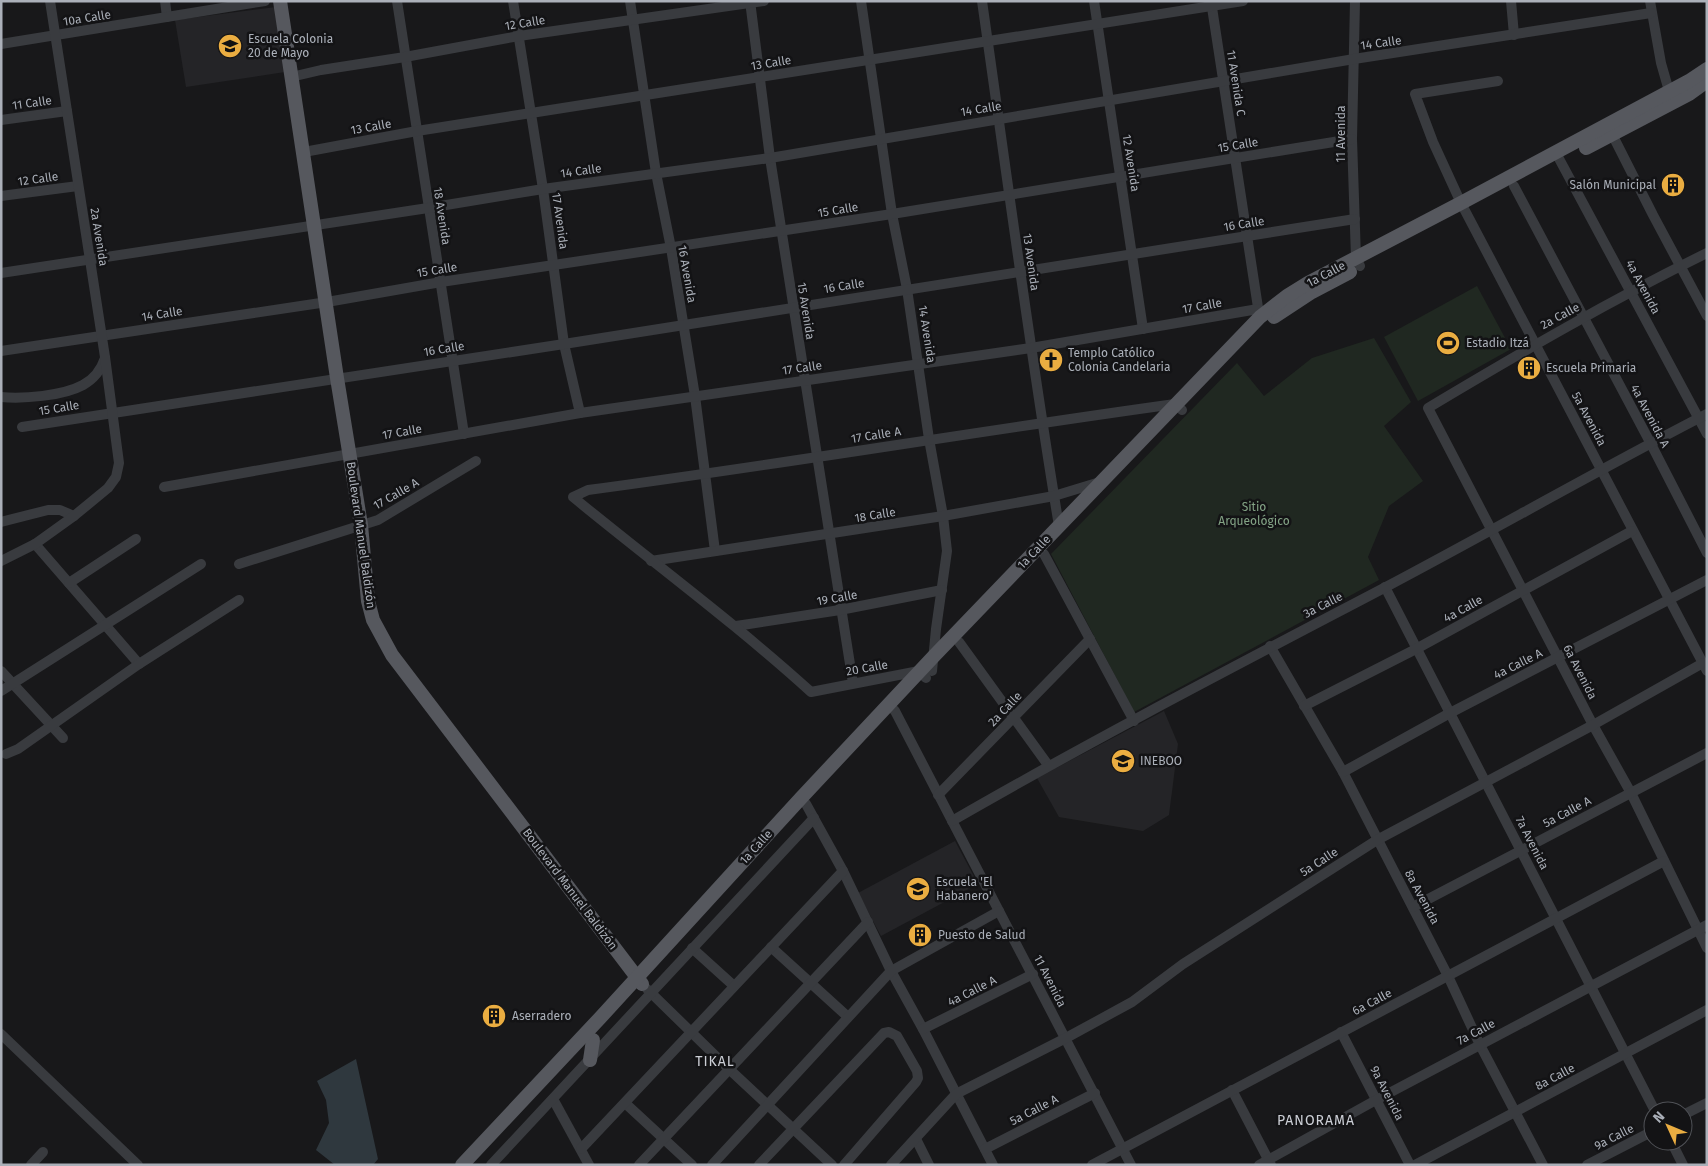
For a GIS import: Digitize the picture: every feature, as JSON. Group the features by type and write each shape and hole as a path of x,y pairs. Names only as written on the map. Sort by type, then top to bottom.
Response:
{"main road":[{"name":"Boulevard Manuel Baldizón","path":"280,1 361,525 368,601 373,620 392,655 643,984"},
{"name":"1a Calle","path":"1463,208 1514,186 1559,157 1707,70"},
{"name":"1a Calle","path":"1250,332 1259,313 1301,287 1358,262 1559,157 1612,134 1689,94 1707,81"},
{"name":"1a Calle","path":"474,1165 499,1132 603,1021 643,984 804,801 926,673 959,642 1044,554 1178,407 1250,332 1358,262"},
{"name":"1a Calle","path":"926,673 934,656 1100,482 1178,407"},
{"name":"1a Calle","path":"462,1165 499,1132 593,1040 603,1021"},
{"path":"590,1060 593,1040"}],"street":[{"name":"2a Avenida","path":"50,1 120,463 116,477 108,488 74,516"},
{"path":"165,1 167,17"},
{"name":"10a Calle","path":"1,44 265,1"},
{"name":"18 Avenida","path":"397,1 464,434"},
{"name":"17 Avenida","path":"514,1 543,189 564,344 580,413"},
{"name":"16 Avenida","path":"630,1 656,173 671,248 695,396 715,551"},
{"name":"12 Calle","path":"291,77 321,70 519,36 764,1"},
{"name":"14 Avenida","path":"861,1 892,214 907,289 944,516 947,551 934,656"},
{"name":"13 Avenida","path":"982,1 1010,194 1019,272 1059,526"},
{"name":"12 Avenida","path":"1094,1 1143,330"},
{"name":"13 Calle","path":"304,152 417,131 988,42 1211,4 1243,1"},
{"name":"11 Avenida","path":"1355,1 1352,139 1358,262"},
{"path":"1511,1 1514,35"},
{"path":"1650,1 1661,63 1669,91"},
{"name":"15 Avenida","path":"750,2 770,158 852,683"},
{"name":"11 Avenida C","path":"1211,4 1259,313"},
{"name":"14 Calle","path":"314,224 543,189 770,158 1354,59 1652,13"},
{"name":"5a Avenida","path":"1498,80 1415,94 1433,142 1463,208 1705,667"},
{"name":"11 Calle","path":"1,120 67,111"},
{"path":"1612,134 1707,316"},
{"name":"15 Calle","path":"327,302 441,282 892,214 1352,139"},
{"name":"4a Avenida","path":"1559,157 1631,291 1703,416 1707,434"},
{"name":"12 Calle","path":"1,196 78,186"},
{"name":"4a Avenida A","path":"1514,186 1707,553"},
{"name":"16 Calle","path":"337,378 1355,219"},
{"path":"1,273 314,224"},
{"name":"2a Calle","path":"1428,408 1535,344 1631,291 1707,253"},
{"name":"14 Calle","path":"1,351 327,302"},
{"name":"17 Calle","path":"350,454 580,413 919,365 1259,313"},
{"path":"1,396 16,398 42,396 83,385 94,378 102,368 105,357"},
{"name":"15 Calle","path":"22,427 337,378"},
{"name":"17 Calle A","path":"651,561 573,497 588,490 704,475 1043,422 1178,407"},
{"name":"6a Avenida","path":"1428,408 1559,657 1593,726 1631,793 1664,861 1702,927 1707,948"},
{"name":"3a Calle","path":"952,821 1048,765 1134,721 1270,646 1385,587 1703,416"},
{"path":"164,487 350,454"},
{"name":"17 Calle A","path":"239,564 378,520 476,461"},
{"name":"18 Calle","path":"651,561 944,516 1054,496 1100,482"},
{"path":"1,522 48,510 60,510 74,516"},
{"path":"1,561 35,544 74,516"},
{"name":"4a Calle","path":"1304,706 1416,649 1632,531"},
{"path":"69,583 136,539"},
{"path":"35,544 139,664"},
{"path":"1044,554 1134,721"},
{"path":"651,561 736,626"},
{"path":"1,691 201,564"},
{"name":"4a Calle A","path":"1342,772 1450,713 1707,580"},
{"name":"7a Avenida","path":"1385,587 1650,1101"},
{"name":"19 Calle","path":"736,626 840,610 942,590"},
{"path":"6,754 18,749 139,664 239,600"},
{"name":"20 Calle","path":"736,626 811,692 852,683 926,673"},
{"name":"2a Calle","path":"938,795 1090,640"},
{"path":"959,642 1048,765"},
{"name":"8a Avenida","path":"1270,646 1342,772 1378,840 1448,976 1480,1045 1543,1165"},
{"name":"5a Calle","path":"956,1094 1132,1002 1183,964 1378,840 1705,667"},
{"path":"1,671 63,738"},
{"name":"11 Avenida","path":"892,708 1033,974 1131,1165"},
{"name":"5a Calle A","path":"1413,908 1707,753"},
{"path":"804,801 843,871 891,971 923,1029 992,1165"},
{"name":"1a Calle","path":"491,1165 590,1060 643,984 692,948 814,818"},
{"name":"6a Calle","path":"1092,1165 1664,861"},
{"path":"581,1149 843,871"},
{"path":"712,1165 891,971 999,911"},
{"path":"639,1165 868,922"},
{"name":"7a Calle","path":"1266,1163 1376,1100 1702,927"},
{"path":"771,946 848,1017"},
{"path":"692,948 734,986"},
{"name":"4a Calle A","path":"923,1029 1033,974"},
{"path":"643,984 691,1033 832,1165"},
{"name":"8a Calle","path":"1415,1165 1707,1010"},
{"path":"759,1165 884,1033 889,1032 897,1036 917,1071 918,1078 844,1165"},
{"name":"9a Avenida","path":"1341,1032 1410,1165"},
{"path":"1,1034 138,1165"},
{"path":"1232,1090 1266,1163"},
{"name":"5a Calle A","path":"985,1149 1095,1093"},
{"path":"891,1165 956,1094"},
{"path":"553,1099 589,1165"},
{"path":"625,1103 692,1165"},
{"path":"1693,1110 1707,1103"},
{"name":"9a Calle","path":"1587,1165 1643,1136"},
{"path":"916,1139 929,1165"},
{"path":"1676,1151 1683,1165"},
{"path":"31,1165 43,1152"}],"shaded area":[{"name":"Escuela Colonia 20 de Mayo","path":"276,7 285,72 186,87 175,20"},
{"name":"INEBOO","path":"1164,711 1178,744 1169,815 1143,831 1059,817 1037,778"},
{"name":"Escuela 'El Habanero'","path":"955,841 978,884 881,936 858,893"},
{"path":"356,1059 378,1159 373,1165 335,1165 316,1150 329,1123 326,1100 317,1081"}],"green space":[{"name":"Estadio Itzá","path":"1477,286 1511,349 1418,401 1384,337"},
{"name":"Sitio Arqueológico","path":"1374,338 1411,402 1384,426 1423,481 1389,506 1368,557 1379,580 1134,712 1051,554 1237,363 1264,396 1312,358"}],"place":[{"name":"Escuela Colonia 20 de Mayo","path":"230,46"},
{"name":"Salón Municipal","path":"1673,185"},
{"name":"Estadio Itzá","path":"1448,343"},
{"name":"Templo Católico Colonia Candelaria","path":"1051,360"},
{"name":"Escuela Primaria","path":"1529,368"},
{"name":"INEBOO","path":"1123,761"},
{"name":"Escuela 'El Habanero'","path":"918,889"},
{"name":"Puesto de Salud","path":"920,935"},
{"name":"Aserradero","path":"494,1016"}],"district":[{"name":"TIKAL","path":"715,1061"},
{"name":"PANORAMA","path":"1316,1120"}]}
